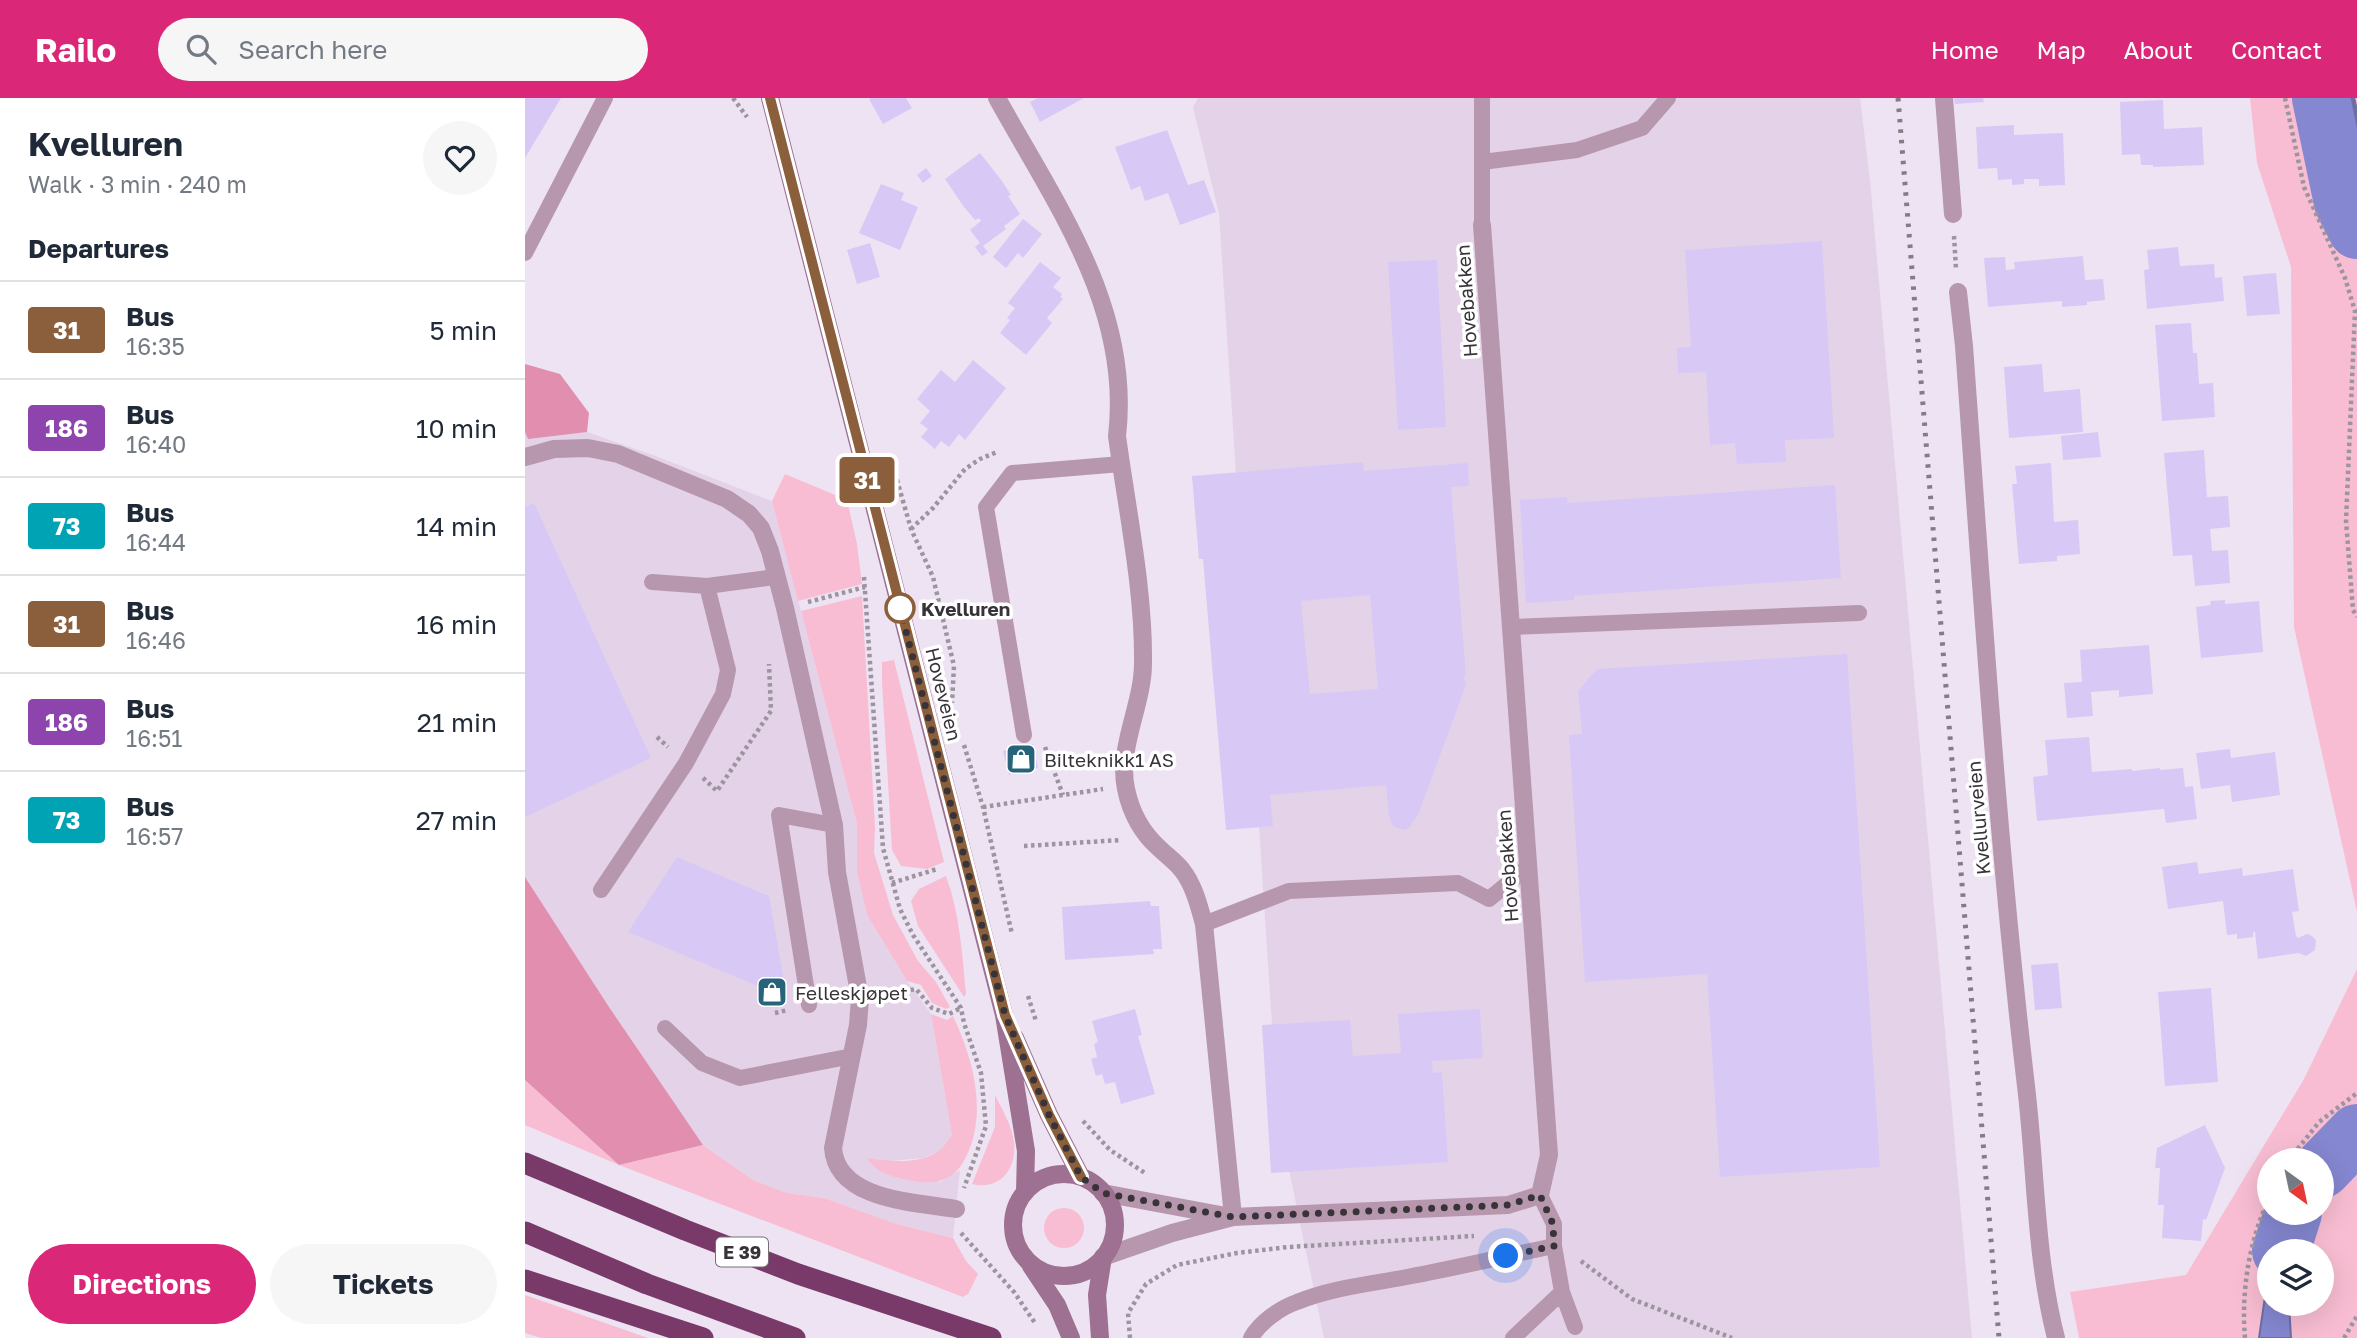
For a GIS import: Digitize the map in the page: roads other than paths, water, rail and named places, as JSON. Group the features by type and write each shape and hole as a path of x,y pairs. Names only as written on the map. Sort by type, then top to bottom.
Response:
{"highway":[{"name":"E 39","path":"525,1163 798,1274 991,1338"},
{"path":"525,1232 647,1284 795,1338"},
{"path":"525,1280 703,1338"}],"main road":[{"name":"Hoveveien","path":"770,98 1005,1015 1026,1150 1025,1192"},
{"name":"Hoveveien","path":"1005,1015 1049,1115 1081,1177"},
{"path":"1070,1338 1056,1305 1015,1242 1012,1224 1016,1207 1025,1192 1042,1179 1062,1174 1081,1177 1103,1193 1110,1203 1115,1220 1113,1239 1103,1257 1097,1295 1100,1338"},
{"path":"1027,1260 1045,1273 1062,1276 1084,1272 1103,1257"}],"street":[{"path":"997,98 1092,270 1109,321 1121,406 1117,436 1142,621 1143,667 1135,719 1124,761 1125,786 1139,827 1152,843 1183,870 1196,896 1204,924 1233,1217"},
{"path":"1944,98 1953,214"},
{"name":"Hovebakken","path":"1482,225 1549,1156 1540,1195"},
{"name":"Kvellurveien","path":"1958,292 2011,953 2045,1286 2056,1338"},
{"path":"525,457 554,449 587,448 618,454 727,499 749,514 761,528 785,608 834,825 837,872 860,998 858,1025 833,1149 834,1161 846,1179 864,1190 956,1209"},
{"path":"1103,1193 1233,1217"},
{"path":"1103,1257 1172,1233 1233,1217 1508,1205 1540,1195"}],"lane":[{"path":"525,253 605,98"},
{"path":"1482,98 1482,225"},
{"path":"1482,162 1577,150 1642,128 1668,98"},
{"path":"1024,735 986,507 1012,473 1121,464"},
{"path":"652,582 707,586 775,576"},
{"path":"601,890 686,763 723,694 728,670 707,586"},
{"path":"1511,627 1859,613"},
{"path":"809,1005 779,815 834,825"},
{"path":"1204,924 1289,891 1458,883 1489,899 1528,867"},
{"path":"664,1028 702,1063 740,1078 852,1056"},
{"path":"1540,1195 1553,1224 1562,1292 1575,1327"},
{"path":"1251,1338 1268,1319 1296,1302 1352,1286 1554,1246"},
{"path":"1513,1338 1562,1292"}],"water":[{"path":"2275,1225 2278,1225 2281,1239 2273,1239"},
{"path":"2262,1316 2290,1316 2291,1338 2259,1338"}],"waterway":[{"path":"2321,98 2343,203 2357,230"},
{"path":"2350,98 2357,129"},
{"path":"2335,1156 2357,1133"},
{"path":"2285,1239 2289,1225"}],"railway":[{"path":"1898,98 1999,1338"}],"place":[{"name":"Kvelluren","path":"900,608"},
{"name":"Bilteknikk1 AS","path":"1021,759"},
{"name":"Felleskjøpet","path":"772,992"}]}
